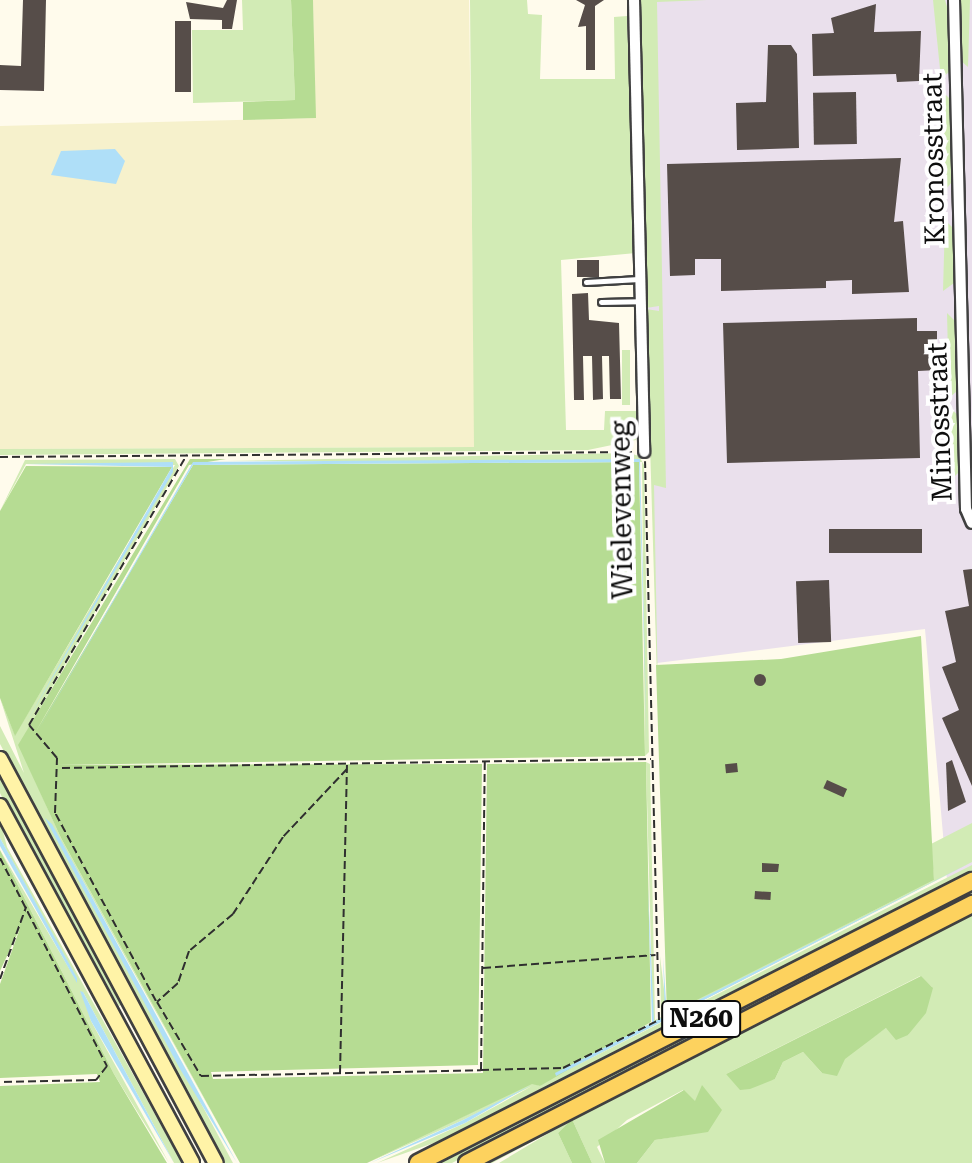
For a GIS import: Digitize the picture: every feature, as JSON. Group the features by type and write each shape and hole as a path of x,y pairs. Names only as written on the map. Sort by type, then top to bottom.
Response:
{"main road":[{"path":"0,759 216,1163"},
{"path":"0,806 192,1163"},
{"name":"N260","path":"418,1163 972,881"},
{"name":"N260","path":"467,1163 972,904"}],"street":[{"name":"Wielevenweg","path":"634,0 644,452"},
{"name":"Kronosstraat","path":"954,0 967,317"},
{"name":"Minosstraat","path":"967,317 966,509 972,523"}],"lane":[{"path":"586,282 640,279"},
{"path":"601,302 641,301"}],"path":[{"path":"0,457 644,452"},
{"name":"Wielevenweg","path":"481,1070 563,1068 659,1018 644,452"},
{"path":"187,455 29,725 60,768 55,813 157,1002 201,1076 481,1070 485,762"},
{"path":"60,768 652,759"},
{"path":"340,1074 347,764"},
{"path":"157,1002 178,983 189,951 233,914 283,837 347,769"},
{"path":"0,858 107,1072 96,1080 0,1082"},
{"path":"0,979 26,906"},
{"path":"482,968 657,955"}],"shaded area":[{"path":"313,0 469,0 475,447 0,449 0,126 315,118"},
{"path":"638,0 972,0 972,891 949,903 925,629 657,663"}],"green space":[{"path":"242,0 291,0 295,100 193,103 192,30 243,30"},
{"path":"291,0 313,0 316,118 243,120 243,102 295,100"},
{"path":"470,0 527,0 528,14 542,15 540,79 615,79 614,17 627,16 636,253 561,260 566,430 604,430 605,411 639,411 636,440 588,450 0,455 0,449 474,447"},
{"path":"639,0 707,0 657,2 666,488 654,485 659,746 646,309 659,311 659,306 646,308"},
{"path":"933,0 945,0 948,10 950,71 941,79"},
{"path":"961,0 970,0 968,67 960,60"},
{"path":"942,91 950,99 952,182 945,190"},
{"path":"945,220 953,228 954,283 943,291"},
{"path":"947,313 955,321 957,391 949,398"},
{"path":"622,350 630,350 630,405 622,405"},
{"path":"950,408 958,415 959,472 951,480"},
{"path":"629,453 639,456 644,465 649,752 645,756 642,462 226,461"},
{"path":"175,459 179,466 19,745 61,838 240,1163 49,820 233,1163 224,1163 0,744 0,726 24,773 0,698 15,735 175,465 26,464 0,511 25,460"},
{"path":"190,459 226,459 189,465 35,733 193,465 639,462 645,756 56,765 482,764 478,1065 211,1072 213,1079 483,1073 487,764 646,762 651,1022 540,1086 532,1084 367,1163 240,1163 61,838 18,745"},
{"path":"26,466 172,467 15,736 0,698 0,511"},
{"path":"921,636 934,880 667,1015 656,665 781,659"},
{"path":"646,762 650,764 655,1020 661,1017 660,956 667,1014 934,880 931,844 972,823 972,862 556,1076 972,865 972,874 462,1133 377,1163 465,1123 532,1086 367,1163 532,1083 540,1086 553,1072 653,1022"},
{"path":"0,773 123,1004 119,1006 17,828 0,793"},
{"path":"0,820 7,847 182,1163 174,1163 83,992 91,1021 169,1163 114,1074 0,850 77,982 0,838"},
{"path":"0,850 114,1074 167,1163 0,1163 0,1086 100,1082 97,1074 0,1078 0,984 20,928 0,971"},
{"path":"972,887 972,896 452,1163 429,1163"},
{"path":"972,910 972,1163 637,1163 655,1140 708,1131 683,1090 627,1120 597,1147 605,1163 592,1163 572,1119 558,1133 572,1163 499,1163 554,1130 492,1163 476,1163","holes":["920,976 932,987 908,1035 886,1028 822,1073 803,1052 783,1062 775,1079 754,1083 726,1074"]},
{"path":"921,976 933,988 926,1013 908,1035 896,1040 886,1028 845,1059 837,1076 822,1073 803,1052 783,1062 775,1079 750,1089 740,1090 726,1074"},
{"path":"702,1085 722,1110 708,1132 655,1140 637,1163 605,1163 598,1140 684,1090 695,1101"},
{"path":"572,1119 592,1163 572,1163 558,1133"}],"water":[{"path":"115,149 125,161 116,184 51,175 61,151"},
{"path":"640,459 647,752 639,462 193,465 36,734 193,462"},
{"path":"173,462 173,472 26,723 172,467 25,464"},
{"path":"45,818 52,824 237,1163 180,1069"},
{"path":"0,838 77,978 77,983 0,846"},
{"path":"972,862 556,1076 555,1073 652,1023 648,888 654,1022 665,1016 663,957 667,1016"},
{"path":"80,991 83,992 174,1163 91,1021"},
{"path":"531,1085 465,1123 370,1163 463,1120"}],"building":[{"path":"23,0 46,0 44,91 0,90 0,65 21,66"},
{"path":"227,0 237,0 232,29 222,29 222,20 190,19 186,2 223,8"},
{"path":"576,0 604,0 595,6 595,70 586,70 586,26 578,27 585,5"},
{"path":"876,4 874,32 921,31 919,81 897,82 896,74 813,76 812,34 834,33 831,18"},
{"path":"175,21 191,21 191,92 175,92"},
{"path":"768,45 791,45 797,54 799,148 737,150 736,103 766,102"},
{"path":"856,92 857,144 814,145 813,93"},
{"path":"901,158 894,222 903,221 909,292 852,294 852,280 826,281 826,288 721,291 721,259 695,259 695,275 670,276 667,164"},
{"path":"577,260 599,260 599,277 577,277"},
{"path":"588,293 589,320 619,323 621,399 610,399 609,356 602,356 603,399 593,400 592,356 583,356 584,400 574,400 572,294"},
{"path":"917,318 917,331 937,331 938,370 918,371 920,458 727,463 723,323"},
{"path":"829,529 922,529 922,553 829,553"},
{"path":"972,569 972,786 942,718 959,710 942,667 956,662 945,611 969,606 963,570"},
{"path":"829,580 831,642 798,643 796,581"},
{"path":"755,675 765,675 765,685 755,685"},
{"path":"952,760 966,802 948,811 946,763"},
{"path":"737,763 738,772 726,773 725,764"},
{"path":"827,780 847,789 843,797 823,788"},
{"path":"762,863 779,864 778,872 762,872"},
{"path":"755,891 771,892 770,900 754,899"}]}
